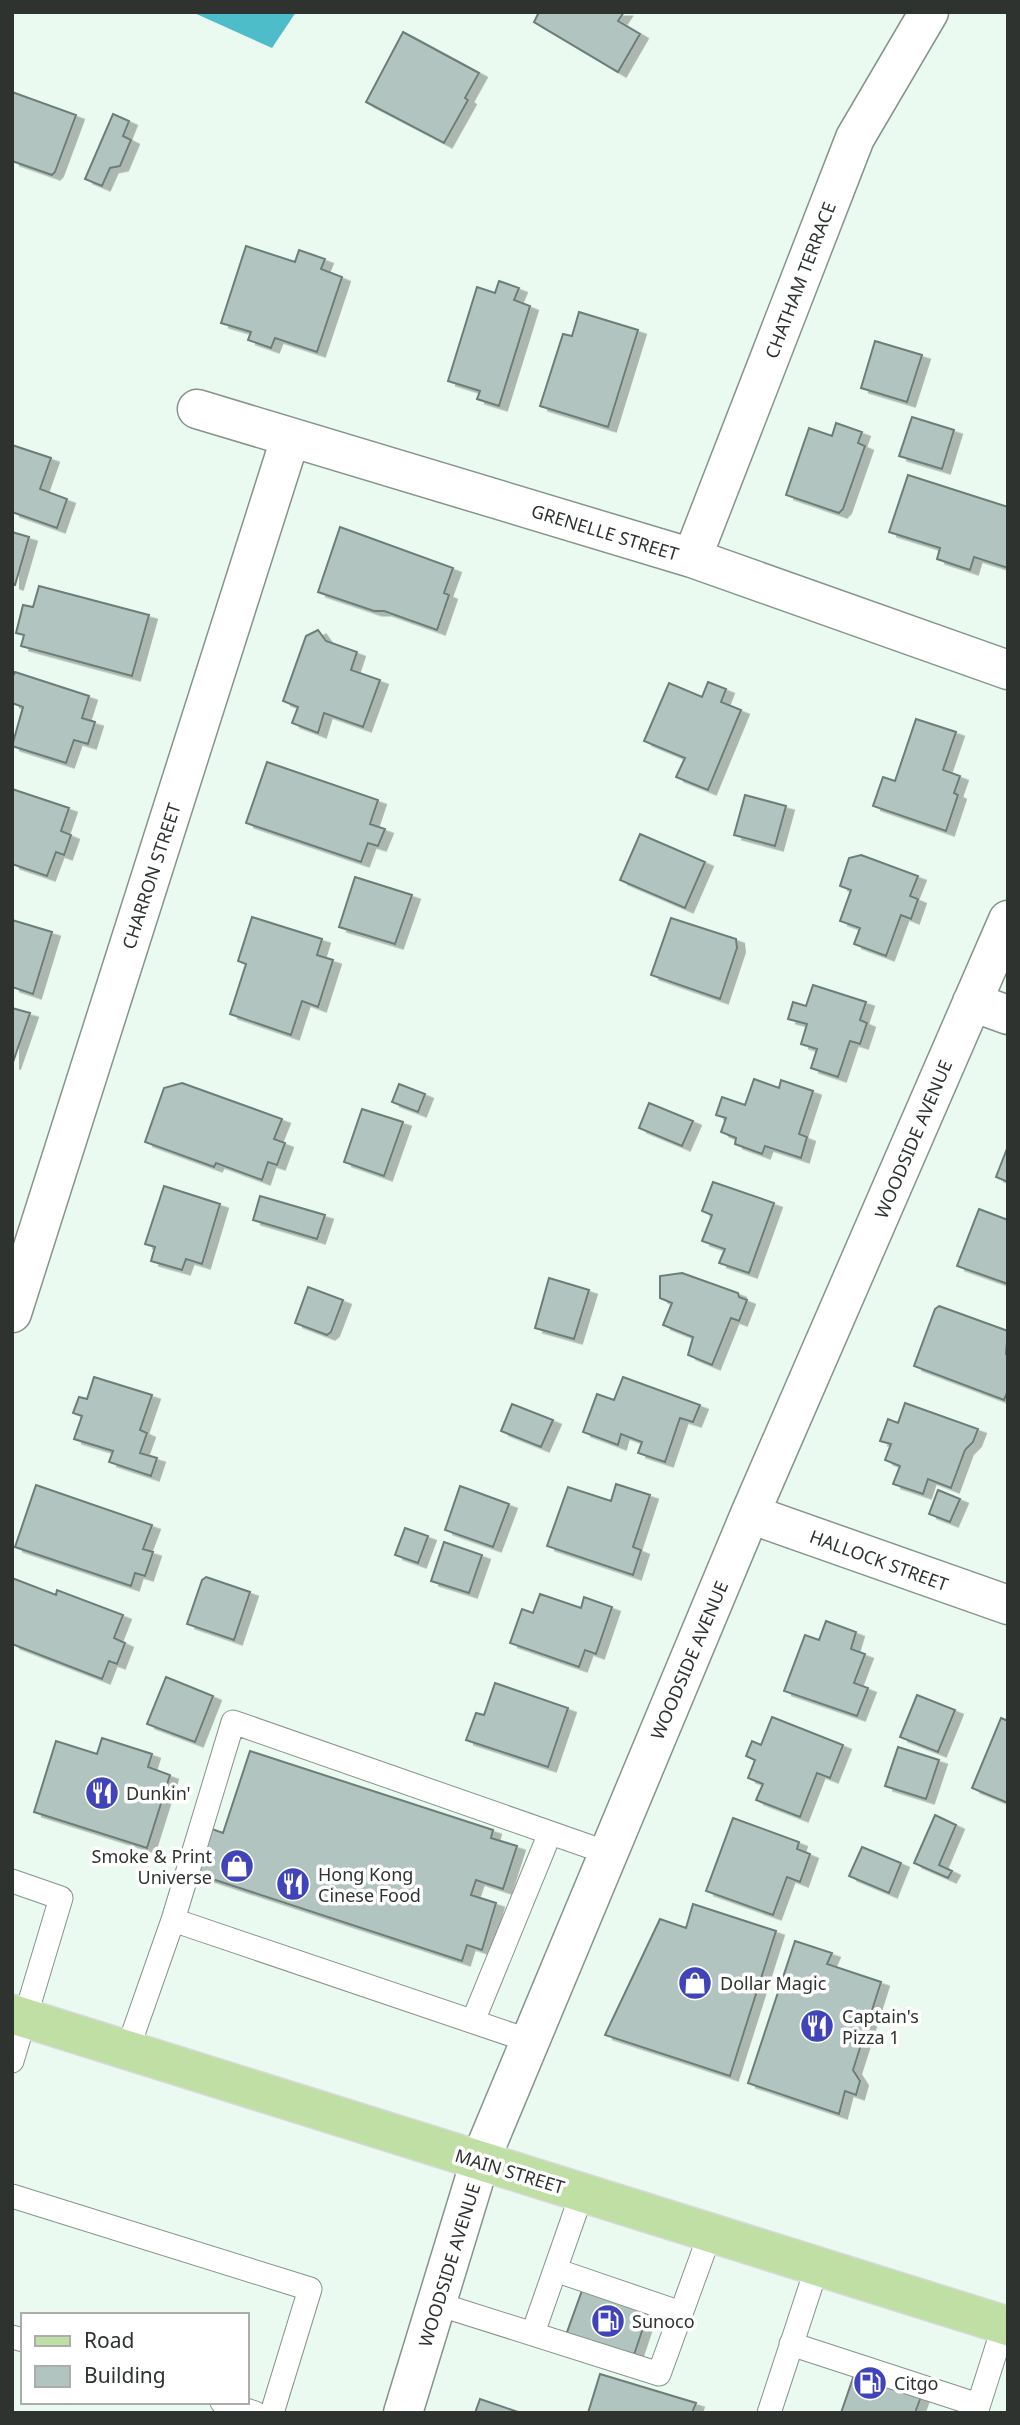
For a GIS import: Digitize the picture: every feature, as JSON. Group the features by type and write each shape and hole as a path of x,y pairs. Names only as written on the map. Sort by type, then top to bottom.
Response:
{"main road":[{"name":"MAIN STREET","path":"18,2016 1006,2325"}],"street":[{"name":"CHATHAM TERRACE","path":"692,558 855,138 929,12"},
{"name":"GRENELLE STREET","path":"197,409 692,558 1008,670"},
{"name":"CHARRON STREET","path":"12,1313 290,439"},
{"name":"WOODSIDE AVENUE","path":"403,2413 480,2161 750,1514 1008,920"},
{"path":"972,1002 1008,1015"},
{"name":"HALLOCK STREET","path":"750,1514 1008,1605"}],"lane":[{"path":"127,2051 173,1920 233,1722 608,1853"},
{"path":"473,2021 550,1833"},
{"path":"12,1881 61,1898 18,2016 12,2061"},
{"path":"173,1920 530,2041"},
{"path":"533,2333 582,2193"},
{"path":"12,2196 310,2289 272,2413"},
{"path":"438,2304 659,2374 710,2234"},
{"path":"777,2411 791,2344 817,2267"},
{"path":"555,2270 681,2313"},
{"path":"791,2344 977,2409 1006,2325"},
{"path":"228,2404 255,2413"}],"water":[{"path":"192,12 296,12 272,48"}],"building":[{"path":"539,12 624,12 618,21 640,34 618,72 534,22"},
{"path":"403,32 479,73 465,98 468,100 444,143 366,102"},
{"path":"12,92 76,115 52,175 12,161"},
{"path":"113,114 129,121 123,136 131,140 120,166 110,168 102,186 85,179"},
{"path":"246,246 295,262 299,250 325,259 321,269 342,277 317,352 275,338 271,348 248,340 251,332 221,323"},
{"path":"499,281 519,288 514,300 530,306 499,406 477,399 480,391 448,381 477,287 495,293"},
{"path":"579,312 638,330 608,427 540,406 563,334 572,336"},
{"path":"875,341 922,355 907,402 861,388"},
{"path":"912,417 954,430 942,469 899,456"},
{"path":"836,423 862,432 858,443 865,446 843,509 839,513 786,495 809,428 832,436"},
{"path":"12,445 51,458 40,489 67,499 57,528 12,512"},
{"path":"908,475 1008,507 1008,568 974,557 970,570 937,559 940,548 889,532"},
{"path":"340,527 453,568 444,593 449,595 437,630 318,592"},
{"path":"12,532 29,537 15,585 12,584"},
{"path":"39,586 149,615 132,676 21,646 24,635 16,633 23,605 33,607"},
{"path":"318,630 326,641 357,652 351,670 380,680 363,727 324,713 318,733 292,723 298,707 283,701 306,636"},
{"path":"15,672 89,696 82,718 95,722 88,744 74,740 66,763 12,746 23,707 12,703 12,678"},
{"path":"708,682 726,689 721,702 741,710 708,790 676,777 685,758 644,741 669,683 702,697"},
{"path":"916,719 956,732 943,770 960,776 954,793 958,795 946,831 873,806 883,777 895,781"},
{"path":"267,762 378,800 370,824 385,829 378,846 368,843 361,862 246,823"},
{"path":"12,789 69,808 61,831 71,835 64,855 56,852 47,876 12,864"},
{"path":"745,795 786,806 775,846 734,835"},
{"path":"640,834 705,862 685,908 620,880"},
{"path":"861,855 918,876 910,896 918,899 911,919 901,915 886,956 854,944 860,928 840,921 851,890 840,886 849,858"},
{"path":"355,877 412,895 395,944 339,927"},
{"path":"252,917 322,939 317,955 333,960 318,1007 302,1001 291,1035 230,1014 246,964 238,961"},
{"path":"671,918 736,939 737,948 720,999 651,975"},
{"path":"12,920 52,932 33,994 12,987"},
{"path":"813,985 866,1002 860,1020 867,1023 860,1044 850,1041 838,1077 811,1068 817,1049 801,1044 807,1024 788,1019 793,1002 806,1006"},
{"path":"12,1008 30,1013 12,1065"},
{"path":"754,1079 779,1088 781,1080 813,1091 799,1134 807,1137 801,1158 765,1146 762,1154 735,1144 736,1138 721,1132 726,1118 716,1115 722,1097 745,1105"},
{"path":"182,1083 282,1119 274,1139 285,1143 277,1165 268,1162 262,1180 216,1163 214,1167 145,1142 164,1088"},
{"path":"399,1084 425,1094 418,1112 392,1102"},
{"path":"649,1103 693,1121 682,1146 639,1128"},
{"path":"362,1109 403,1122 384,1176 344,1162"},
{"path":"1008,1146 1008,1182 996,1177"},
{"path":"713,1182 774,1203 749,1273 719,1263 725,1249 702,1241 712,1215 702,1211"},
{"path":"164,1186 220,1204 202,1264 186,1259 182,1270 151,1261 155,1247 145,1244"},
{"path":"260,1196 325,1215 317,1239 253,1220"},
{"path":"979,1209 1008,1220 1008,1284 957,1266"},
{"path":"682,1273 738,1293 739,1297 747,1300 739,1321 731,1318 712,1365 688,1355 693,1337 663,1325 672,1303 660,1298 660,1276"},
{"path":"549,1278 589,1290 574,1339 535,1328"},
{"path":"308,1287 343,1300 331,1332 327,1335 295,1323"},
{"path":"939,1306 1008,1331 1008,1390 1004,1400 914,1366 935,1309"},
{"path":"94,1377 152,1395 140,1430 147,1433 140,1453 157,1458 151,1476 109,1462 113,1451 74,1439 82,1416 73,1413 79,1397 87,1399"},
{"path":"623,1377 700,1405 693,1422 680,1418 665,1462 638,1453 642,1442 621,1434 618,1445 583,1432 597,1394 614,1400"},
{"path":"905,1403 978,1429 973,1442 965,1450 951,1488 928,1479 923,1494 893,1484 900,1466 885,1460 891,1444 880,1441 888,1419 898,1423"},
{"path":"512,1404 553,1420 541,1447 501,1431"},
{"path":"616,1484 650,1495 633,1547 641,1550 633,1575 547,1546 568,1487 611,1501"},
{"path":"36,1485 152,1525 143,1549 153,1552 145,1576 135,1573 131,1586 15,1547"},
{"path":"460,1486 509,1504 493,1547 445,1530"},
{"path":"938,1490 960,1499 950,1522 929,1514"},
{"path":"405,1528 428,1536 418,1563 395,1555"},
{"path":"444,1542 482,1555 469,1593 431,1581"},
{"path":"206,1577 250,1592 234,1640 187,1624 202,1580"},
{"path":"12,1578 56,1595 57,1590 123,1615 114,1638 125,1643 117,1664 109,1661 102,1679 12,1644"},
{"path":"540,1594 581,1608 584,1597 612,1607 596,1654 585,1650 579,1667 510,1643 522,1609 533,1613"},
{"path":"826,1621 856,1632 851,1649 865,1654 854,1683 868,1688 857,1716 784,1691 805,1635 819,1640"},
{"path":"166,1677 213,1696 195,1742 147,1724"},
{"path":"495,1683 568,1708 548,1767 466,1740 476,1713 484,1715"},
{"path":"917,1695 955,1710 938,1752 900,1737"},
{"path":"772,1717 843,1745 830,1778 817,1773 800,1817 756,1800 763,1784 748,1778 755,1760 746,1756 752,1741 761,1745"},
{"path":"1001,1718 1008,1721 1008,1803 972,1788"},
{"name":"Dunkin'","path":"102,1738 152,1754 148,1767 170,1775 147,1848 34,1812 56,1741 97,1754"},
{"path":"898,1747 939,1760 926,1799 885,1786"},
{"path":"250,1751 493,1830 491,1838 517,1846 503,1889 476,1880 471,1895 496,1903 482,1950 467,1945 462,1961 197,1874 212,1829 223,1833"},
{"path":"935,1815 956,1825 939,1865 952,1871 948,1878 914,1863"},
{"path":"733,1818 799,1842 797,1849 810,1854 800,1882 787,1877 773,1915 706,1891"},
{"path":"862,1847 901,1863 889,1893 849,1876"},
{"name":"Dollar Magic","path":"693,1904 776,1931 730,2076 605,2035 660,1919 686,1928"},
{"name":"Captain's Pizza 1","path":"795,1941 832,1953 827,1964 881,1982 853,2070 860,2081 856,2095 845,2091 839,2114 748,2083"},
{"name":"Sunoco","path":"584,2285 650,2307 631,2357 566,2335"},
{"name":"Citgo","path":"855,2372 922,2394 915,2413 841,2413"},
{"path":"600,2374 696,2403 692,2413 588,2413"},
{"path":"480,2399 521,2413 475,2413"}],"place":[{"name":"Dunkin'","path":"102,1793"},
{"name":"Smoke & Print Universe","path":"237,1866"},
{"name":"Hong Kong Cinese Food","path":"293,1884"},
{"name":"Dollar Magic","path":"695,1983"},
{"name":"Captain's Pizza 1","path":"817,2026"},
{"name":"Sunoco","path":"608,2321"},
{"name":"Citgo","path":"870,2383"}]}
